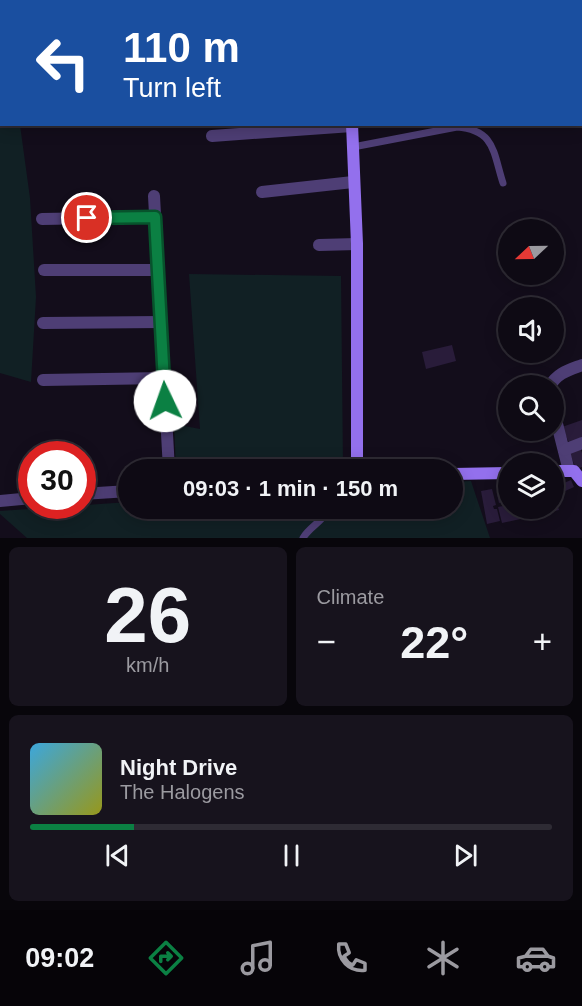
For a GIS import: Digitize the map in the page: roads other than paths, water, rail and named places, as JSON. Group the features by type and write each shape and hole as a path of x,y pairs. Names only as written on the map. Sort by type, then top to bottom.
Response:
{"street":[{"path":"212,136 339,126"},
{"path":"352,126 357,244 357,459"},
{"path":"262,192 353,182"},
{"path":"154,196 168,459"},
{"path":"42,219 155,217"},
{"path":"318,245 357,244"},
{"path":"44,270 158,270"},
{"path":"43,323 161,322"},
{"path":"559,375 582,365"},
{"path":"43,380 164,378"},
{"path":"562,441 569,471"},
{"path":"564,450 582,443"},
{"path":"564,471 574,471 582,481"},
{"path":"463,474 498,472"},
{"path":"96,493 118,492"},
{"path":"0,501 18,499"}],"lane":[{"path":"353,147 457,128 472,129 483,134 489,142 503,183"},
{"path":"303,538 305,533 322,519"}]}
